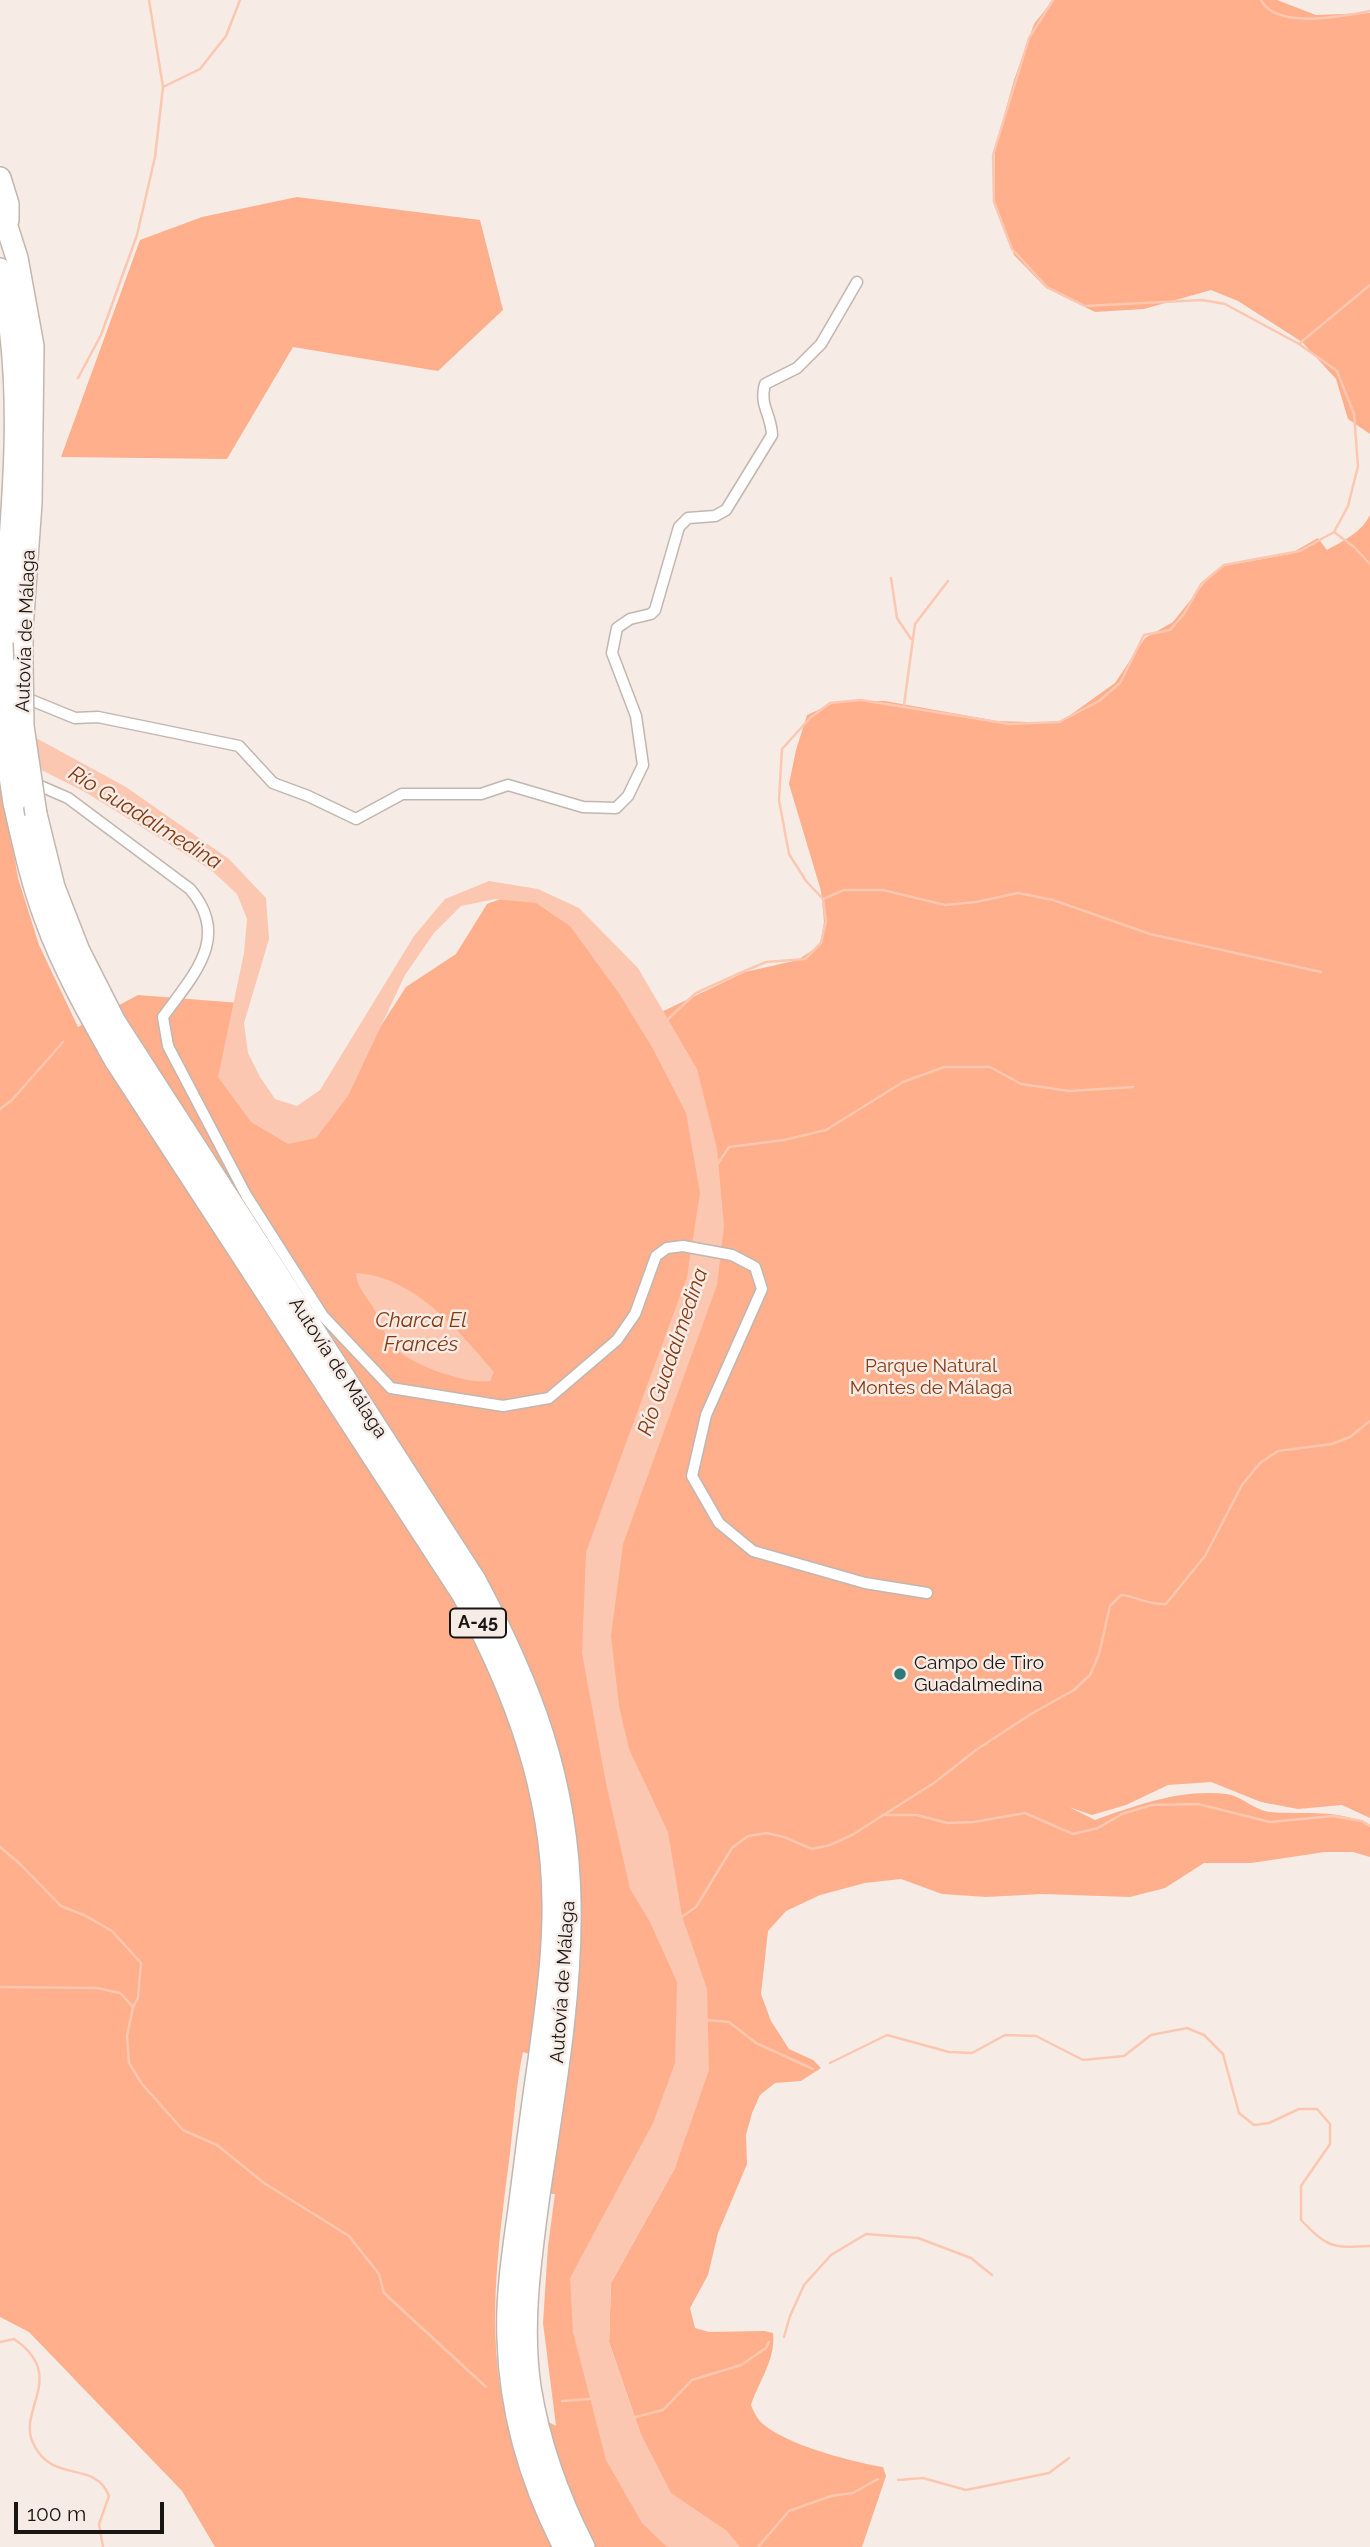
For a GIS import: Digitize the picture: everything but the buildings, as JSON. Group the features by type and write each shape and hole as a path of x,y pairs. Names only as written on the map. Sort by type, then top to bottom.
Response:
{"highway":[{"path":"0,178 8,204 8,229"},
{"name":"Autovía de Málaga","path":"0,205 17,258 33,346 31,503 22,629 23,726 36,814 54,887 79,951 115,1022 475,1580 509,1643 547,1743 561,1806 567,1852 569,1948 565,2004 530,2260 526,2337 530,2385 541,2438 567,2514 584,2547"},
{"name":"Autovía de Málaga","path":"0,269 14,356 12,501 2,643 6,749 26,859 45,919 78,994 115,1060 463,1595 494,1653 530,1748 544,1805 550,1852 552,1936 547,2002 512,2263 508,2338 512,2388 520,2431 552,2525 564,2547"}],"street":[{"path":"0,688 75,718 98,717 239,746 273,783 356,819 401,794 481,794 508,785 583,807 616,808 628,796 643,765 636,716 612,653 617,628 630,619 651,614 655,610 679,527 688,519 715,516 726,510 772,435 771,421 761,399 765,384 797,368 821,344 857,282"},
{"path":"0,767 68,799 190,889 200,901 209,922 205,957 163,1017 168,1046 246,1195 323,1316 391,1388 503,1406 549,1398 617,1340 635,1314 656,1256 667,1248 683,1246 732,1255 755,1267 762,1289 706,1415 692,1476 719,1523 753,1550 865,1583 927,1593"}],"green space":[{"path":"1053,0 1277,0 1316,15 1370,13 1370,434 1348,419 1336,379 1302,342 1238,301 1211,290 1144,309 1095,312 1046,288 1014,255 994,199 995,148 1014,80 1034,24"},
{"path":"297,197 480,220 503,310 438,371 293,347 227,459 61,457 140,240 202,217"},
{"name":"Parque Natural Montes de Málaga","path":"1370,515 1370,1818 1342,1805 1298,1809 1261,1802 1211,1782 1168,1785 1126,1805 1092,1815 1069,1807 1095,1820 1176,1796 1226,1794 1265,1811 1334,1814 1358,1820 1370,1826 1370,1857 1353,1852 1325,1852 1251,1863 1204,1863 1165,1888 1130,1897 1042,1894 986,1897 942,1894 901,1879 865,1883 820,1895 786,1911 768,1931 761,1994 771,2021 789,2049 813,2060 821,2068 801,2081 775,2083 760,2095 746,2135 747,2164 718,2233 708,2275 690,2308 695,2328 709,2332 773,2333 772,2352 751,2405 759,2420 799,2444 853,2461 883,2467 886,2476 862,2547 215,2547 182,2491 29,2332 0,2317 0,770 18,878 39,945 78,1027 138,995 240,1003 254,1105 309,1110 355,1066 406,987 456,954 487,904 520,892 548,905 609,952 655,1015 745,972 798,960 820,945 824,922 821,891 789,784 807,715 838,701 885,701 997,721 1059,723 1115,683 1145,638 1173,622 1205,582 1223,566 1290,554 1318,538 1327,550 1352,536","holes":["523,2052 547,2060 530,2192 555,2194 548,2246 543,2323 556,2426 502,2397 498,2367 495,2306 497,2275","681,2149 675,2168 611,2283 609,2342 641,2435 668,2488 573,2332"]}],"water":[{"name":"Río Guadalmedina","path":"0,725 38,739 126,787 229,859 266,898 269,939 244,1023 248,1053 275,1099 297,1106 320,1090 414,936 445,899 489,881 538,889 579,908 638,968 697,1069 717,1149 724,1226 717,1285 623,1544 611,1636 619,1706 629,1749 668,1832 682,1916 707,1989 709,2070 675,2168 611,2283 609,2342 641,2435 671,2493 727,2531 740,2547 667,2547 642,2523 606,2460 573,2332 570,2278 653,2123 675,2063 677,1982 650,1922 630,1889 606,1783 582,1653 586,1552 687,1277 700,1193 686,1113 652,1047 618,992 570,926 536,903 495,899 461,906 434,933 405,975 348,1096 316,1138 288,1144 251,1122 218,1077 244,953 247,919 237,894 211,870 85,792 0,749"},
{"name":"Charca El Francés","path":"356,1273 377,1276 397,1284 434,1308 494,1372 490,1381 467,1380 438,1372 401,1353 387,1337 360,1287"}],"waterway":[{"path":"78,378 101,335 137,235 155,157 163,87 149,0"},
{"path":"163,87 200,69 226,36 240,0"},
{"path":"667,1020 696,993 766,962 805,959 821,943 826,921 823,899 806,881 789,854 779,800 782,749 810,718 830,703 861,700 1010,724 1059,722 1099,701 1120,683 1144,635 1170,630 1184,614 1201,584 1224,565 1300,551 1334,532 1348,506 1358,466 1354,414 1337,371 1299,344 1225,304 1202,300 1085,306 1047,287 1012,249 994,202 993,155 1029,38 1053,0"},
{"path":"1261,0 1269,9 1295,18 1328,18 1370,11"},
{"path":"1300,343 1370,285"},
{"path":"1334,532 1370,564"},
{"path":"891,578 897,618 911,639"},
{"path":"904,705 915,624 948,581"},
{"path":"823,899 844,890 883,890 945,905 1018,893 1053,900 1150,934 1321,972"},
{"path":"0,1109 12,1100 63,1042"},
{"path":"717,1165 729,1147 784,1140 826,1130 903,1082 944,1067 990,1067 1021,1084 1069,1091 1133,1087"},
{"path":"680,1918 696,1907 732,1848 748,1836 767,1833 812,1849 830,1845 852,1835 934,1783 976,1750 1074,1690 1090,1675 1099,1654 1110,1606 1121,1595 1166,1604 1205,1556 1242,1485 1260,1463 1278,1451 1332,1444 1350,1437 1370,1421"},
{"path":"882,1815 917,1815 947,1823 974,1822 1025,1813 1073,1834 1098,1828 1122,1814 1152,1805 1198,1804 1270,1822 1333,1816 1362,1821 1370,1826"},
{"path":"0,1847 61,1906 112,1931 141,1963 138,1998 133,2007 127,2036 129,2063 142,2084 183,2130 217,2145 264,2183 349,2236 379,2274 384,2293 486,2387"},
{"path":"0,1987 97,1988 120,1993 133,2007"},
{"path":"707,2020 729,2022 756,2043 813,2069"},
{"path":"830,2063 887,2035 949,2052 972,2053 1005,2035 1036,2036 1083,2060 1124,2056 1151,2035 1187,2028 1204,2035 1223,2054 1239,2113 1254,2125 1269,2123 1299,2109 1317,2109 1330,2124 1330,2144 1301,2186 1301,2220 1331,2244 1347,2247 1370,2246"},
{"path":"784,2337 804,2285 831,2255 866,2234 918,2238 971,2258 992,2275"},
{"path":"0,2342 14,2339 30,2353 38,2366 40,2379 30,2431 41,2456 51,2464 94,2478 109,2496 99,2524 103,2547"},
{"path":"632,2418 663,2410 692,2380 741,2365 766,2348 769,2342"},
{"path":"562,2401 590,2399"},
{"path":"898,2480 923,2478 966,2490 1049,2473 1069,2458"},
{"path":"758,2547 789,2511 831,2496 853,2493 878,2479"}],"place":[{"name":"Campo de Tiro Guadalmedina","path":"900,1674"}]}
